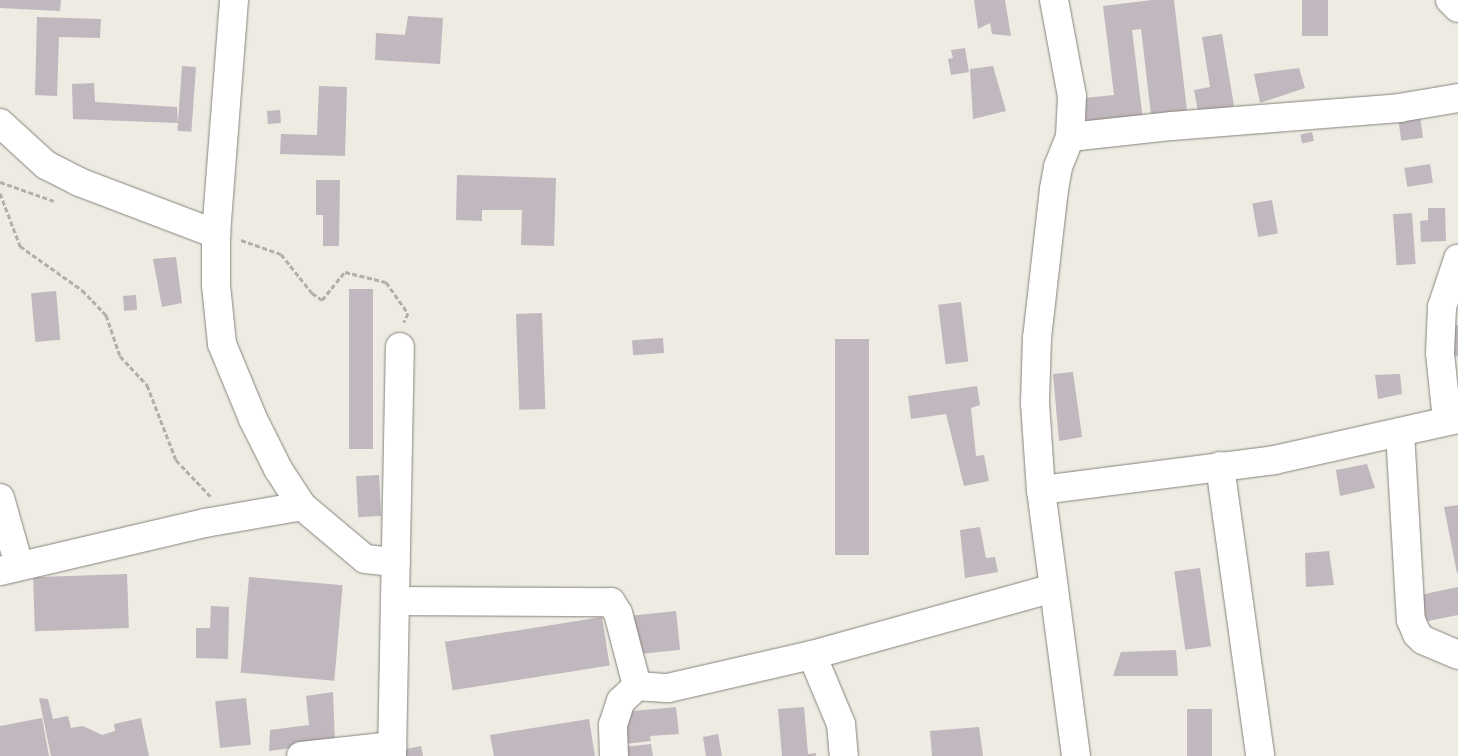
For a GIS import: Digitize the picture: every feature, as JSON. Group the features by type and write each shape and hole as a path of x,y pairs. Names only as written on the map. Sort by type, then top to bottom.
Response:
{"street":[{"path":"234,0 216,234 218,331 224,351 278,469 302,506 365,559 396,562"},
{"path":"1054,0 1072,96 1070,138 1058,167 1054,189 1037,338 1035,403 1041,490 1076,756"},
{"path":"1450,0 1458,8"},
{"path":"1070,138 1172,126 1399,108 1458,98"},
{"path":"0,124 46,165 79,182 216,234"},
{"path":"1041,490 1274,460 1453,420 1440,353 1442,307 1458,259"},
{"path":"301,756 392,751 400,347"},
{"path":"1400,432 1411,620 1416,634 1423,640 1458,655"},
{"path":"1220,466 1260,756"},
{"path":"0,498 10,568 231,519 302,506"},
{"path":"614,756 613,725 620,701 637,686 668,688 812,655 1053,588"},
{"path":"396,601 610,602 618,613 637,686"},
{"path":"812,655 841,724 844,756"}],"path":[{"path":"0,193 20,246 82,290 106,315 120,356 146,385 176,460 231,519"},
{"path":"216,234 262,245 281,254 312,293 322,300 345,272 386,282 408,313 402,326 400,347"}],"building":[{"path":"0,0 61,0 60,11 0,8"},
{"path":"974,0 1005,0 1011,36 992,34 990,23 978,29"},
{"path":"1152,0 1174,0 1187,111 1151,115 1141,29 1132,30 1143,120 1087,127 1084,98 1114,95 1103,6"},
{"path":"1302,0 1328,0 1328,36 1302,36"},
{"path":"408,16 443,18 440,64 375,60 376,33 405,35"},
{"path":"37,17 101,19 100,38 59,37 57,96 35,95"},
{"path":"1222,34 1234,106 1198,112 1194,90 1210,87 1202,37"},
{"path":"965,48 969,72 951,75 948,59 953,58 951,50"},
{"path":"182,66 196,67 191,132 177,131"},
{"path":"993,66 1006,111 973,119 970,69"},
{"path":"1299,68 1305,88 1260,103 1254,74"},
{"path":"94,83 95,102 177,107 178,123 73,119 72,84"},
{"path":"319,86 347,87 345,156 280,154 281,134 317,135"},
{"path":"280,110 281,123 268,124 267,111"},
{"path":"1420,116 1423,138 1401,141 1398,119"},
{"path":"1312,132 1314,141 1302,143 1300,135"},
{"path":"1430,164 1433,183 1407,187 1404,168"},
{"path":"457,175 556,178 554,246 521,245 522,210 482,210 482,221 456,220"},
{"path":"316,180 340,180 339,246 323,246 323,215 316,215"},
{"path":"1272,200 1278,233 1258,237 1252,203"},
{"path":"1428,208 1445,208 1446,241 1421,242 1420,221 1428,220"},
{"path":"1412,213 1416,264 1397,265 1393,214"},
{"path":"176,257 182,303 162,307 153,259"},
{"path":"349,289 373,289 373,449 349,449"},
{"path":"56,291 60,340 35,342 31,293"},
{"path":"136,295 137,310 124,311 123,296"},
{"path":"961,302 968,362 945,364 938,305"},
{"path":"542,313 545,409 519,410 516,314"},
{"path":"1458,325 1458,356 1448,358 1444,326"},
{"path":"663,338 664,353 633,355 632,340"},
{"path":"835,339 869,339 869,555 835,555"},
{"path":"1073,372 1082,437 1059,441 1053,374"},
{"path":"1400,374 1402,394 1378,399 1375,375"},
{"path":"977,386 980,405 971,408 976,456 984,455 989,481 964,486 946,414 911,419 908,396"},
{"path":"1367,464 1375,488 1340,496 1336,470"},
{"path":"379,475 381,516 358,517 356,476"},
{"path":"1458,505 1458,573 1457,573 1444,507"},
{"path":"980,527 986,558 995,557 998,572 965,578 960,530"},
{"path":"1329,551 1334,585 1306,587 1305,553"},
{"path":"1200,568 1211,646 1185,650 1174,572"},
{"path":"127,574 129,628 35,631 33,577"},
{"path":"249,577 343,585 334,681 241,673"},
{"path":"1458,587 1458,615 1418,623 1420,595"},
{"path":"211,606 229,607 228,659 196,658 196,628 210,628"},
{"path":"676,611 680,650 637,654 633,615"},
{"path":"602,617 610,665 453,690 445,642"},
{"path":"1176,650 1178,676 1113,676 1121,652"},
{"path":"333,692 335,742 269,751 270,730 309,725 306,696"},
{"path":"39,698 48,699 53,719 68,716 71,728 83,726 102,735 115,731 114,724 141,718 149,756 51,756"},
{"path":"246,698 251,745 220,748 215,701"},
{"path":"676,707 679,734 650,736 651,741 624,744 622,712"},
{"path":"804,707 808,754 816,753 816,756 782,756 778,709"},
{"path":"1187,709 1212,709 1212,756 1187,756"},
{"path":"42,718 49,756 0,756 0,726"},
{"path":"589,719 595,756 494,756 490,735"},
{"path":"979,727 983,756 932,756 930,731"},
{"path":"718,734 722,756 706,756 703,737"},
{"path":"651,744 653,756 625,756 624,747"},
{"path":"421,746 423,756 396,756 395,751"}]}
